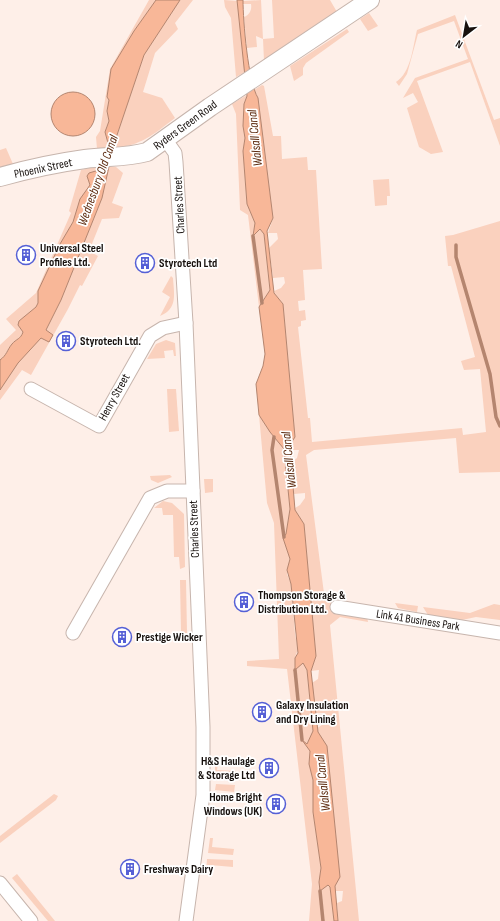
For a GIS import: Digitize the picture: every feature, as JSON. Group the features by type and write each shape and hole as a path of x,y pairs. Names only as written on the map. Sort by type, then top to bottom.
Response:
{"main road":[{"name":"Ryders Green Road","path":"86,159 123,156 147,152 243,85 370,0"},
{"name":"Phoenix Street","path":"0,177 34,168 86,159"}],"street":[{"name":"Charles Street","path":"166,139 175,153 186,323 203,727 203,795 186,921"},
{"name":"Henry Street","path":"31,389 99,426 150,336 163,328 186,323"},
{"path":"73,633 150,498 167,491 193,491"},
{"name":"Link 41 Business Park","path":"337,607 500,633"},
{"path":"0,883 31,921"}],"shaded area":[{"path":"149,0 156,0 134,31 111,69 107,97 109,100 107,111 109,121 106,128 108,149 97,149 96,137 100,131 110,69"},
{"path":"180,0 193,0 175,23 178,29 155,53 143,92 162,98 175,118 154,134 139,142 132,145 113,148 144,55"},
{"path":"224,0 238,1 245,72 236,77 231,18 225,7"},
{"path":"261,0 263,39 256,36 257,47 247,48 244,17 251,10 251,4 243,4 243,1"},
{"path":"272,0 330,0 337,12 264,61 263,39 274,38"},
{"path":"369,13 378,26 368,31 360,19"},
{"path":"455,15 494,120 500,118 500,146 470,62 417,81 443,152 431,154 419,147 407,108 418,102 413,93 403,98 415,78 468,59 454,21 418,34 407,74 399,86 396,82 401,78 408,66 413,51 417,30"},
{"path":"347,29 349,32 306,63 303,68 303,75 294,81 290,66"},
{"path":"262,85 264,86 273,136 281,136 282,159 307,157 308,170 316,170 322,269 303,270 305,300 298,301 299,311 305,310 306,320 301,321 301,326 298,327 312,442 462,428 463,435 486,432 480,369 464,370 461,361 475,357 451,266 448,266 445,236 500,221 500,472 459,473 456,438 314,450 306,455 325,601 337,601 367,617 368,622 340,617 330,625 359,921 338,921 337,903 342,901 343,891 335,891 327,746 319,735 317,728 324,722 325,713 316,713 312,683 318,679 319,670 311,671 316,656 304,524 295,510 295,508 300,505 305,498 305,493 294,494 291,463 297,458 299,450 290,450 289,446 295,437 283,304 276,296 274,291 281,288 285,283 284,277 273,278 269,248 278,239 277,233 268,233 273,218 258,98 254,90"},
{"path":"247,95 244,104 243,126 245,138 243,151 247,204 255,223 253,235 260,229 264,234 270,290 259,307 248,215 240,210 236,114 232,104"},
{"path":"6,148 13,164 0,167 0,150"},
{"path":"101,166 99,170 89,173 90,185 77,207 77,214 60,244 38,291 38,303 36,307 19,321 18,325 23,332 20,338 12,344 0,360 0,345 16,330 6,319 36,293 71,213 69,211 81,170"},
{"path":"108,166 116,167 123,173 112,203 123,207 119,218 102,219 89,251 98,256 82,286 80,285 31,375 22,370 0,400 0,390 18,363 41,337 47,340 50,334 46,330 61,300 102,198"},
{"path":"389,179 390,196 387,196 387,205 375,206 373,180"},
{"path":"171,276 173,278 174,300 170,309 160,316 170,297 162,292"},
{"path":"166,340 175,343 176,356 174,356 173,350 164,351 165,358 147,359 156,344"},
{"path":"167,389 176,389 179,431 169,432"},
{"path":"259,415 270,432 284,449 290,509 286,534 284,537 290,559 287,574 291,584 295,634 298,649 295,658 303,663 307,670 313,731 307,744 303,741 310,751 309,764 313,780 313,812 321,868 319,887 328,885 330,887 334,921 309,921 312,884 287,669 247,666 247,661 279,659 274,523 267,503"},
{"path":"170,475 172,477 158,483 151,480 150,476"},
{"path":"204,479 213,479 213,492 205,493"},
{"path":"163,501 172,503 184,514 185,567 180,569 179,557 174,557 173,515 163,515 162,508 154,508"},
{"path":"180,580 186,580 187,633 181,633"},
{"path":"395,603 418,606 417,612 398,608"},
{"path":"494,604 500,605 500,620 476,617 462,620 428,615 423,607 470,613"},
{"path":"215,762 218,762 217,770 236,771 235,778 215,778"},
{"path":"216,784 235,785 234,792 215,790"},
{"path":"54,794 58,796 56,800 0,843 0,836"},
{"path":"210,838 213,838 212,847 234,849 233,855 208,853"},
{"path":"207,859 233,860 233,867 210,865 210,874 206,874"},
{"path":"17,874 55,921 48,921 12,878"}],"water":[{"name":"Wednesbury Old Canal","path":"156,0 180,0 144,55 114,144 102,198 61,300 46,330 53,335 49,342 41,338 18,363 0,390 0,360 12,344 20,338 23,332 18,325 19,321 36,307 38,303 38,291 60,244 73,222 80,199 90,185 87,176 89,173 99,170 108,149 105,132 109,121 107,111 109,100 107,97 111,69 134,31"},
{"name":"Walsall Canal","path":"237,0 243,0 245,36 251,79 258,98 273,218 267,231 274,293 283,304 295,437 289,446 295,510 304,524 316,656 311,671 318,732 327,746 340,877 335,886 338,921 334,921 330,887 328,885 320,891 319,882 321,868 313,812 313,780 309,764 310,751 302,740 307,744 313,731 307,670 303,663 295,670 295,658 298,653 291,584 287,570 290,559 283,538 286,534 290,509 284,449 270,432 259,415 256,384 263,366 265,354 259,307 270,290 264,234 260,229 253,236 255,223 247,204 243,151 245,138 243,126 244,104 247,96"},
{"path":"69,92 77,92 89,98 95,110 95,118 89,130 77,136 69,136 57,130 51,118 51,110 57,98"}],"waterway":[{"path":"253,236 262,303"},
{"path":"456,245 456,257 490,374 496,417 500,426"},
{"name":"Walsall Canal","path":"274,437 272,450 284,537"},
{"path":"295,670 302,740"},
{"path":"320,891 323,921"}],"place":[{"name":"Universal Steel Profiles Ltd.","path":"26,255"},
{"name":"Styrotech Ltd","path":"145,263"},
{"name":"Styrotech Ltd.","path":"66,341"},
{"name":"Thompson Storage & Distribution Ltd.","path":"244,602"},
{"name":"Prestige Wicker","path":"122,637"},
{"name":"Galaxy Insulation and Dry Lining","path":"262,712"},
{"name":"H&S Haulage & Storage Ltd","path":"269,768"},
{"name":"Home Bright Windows (UK)","path":"276,804"},
{"name":"Freshways Dairy","path":"130,869"}]}
